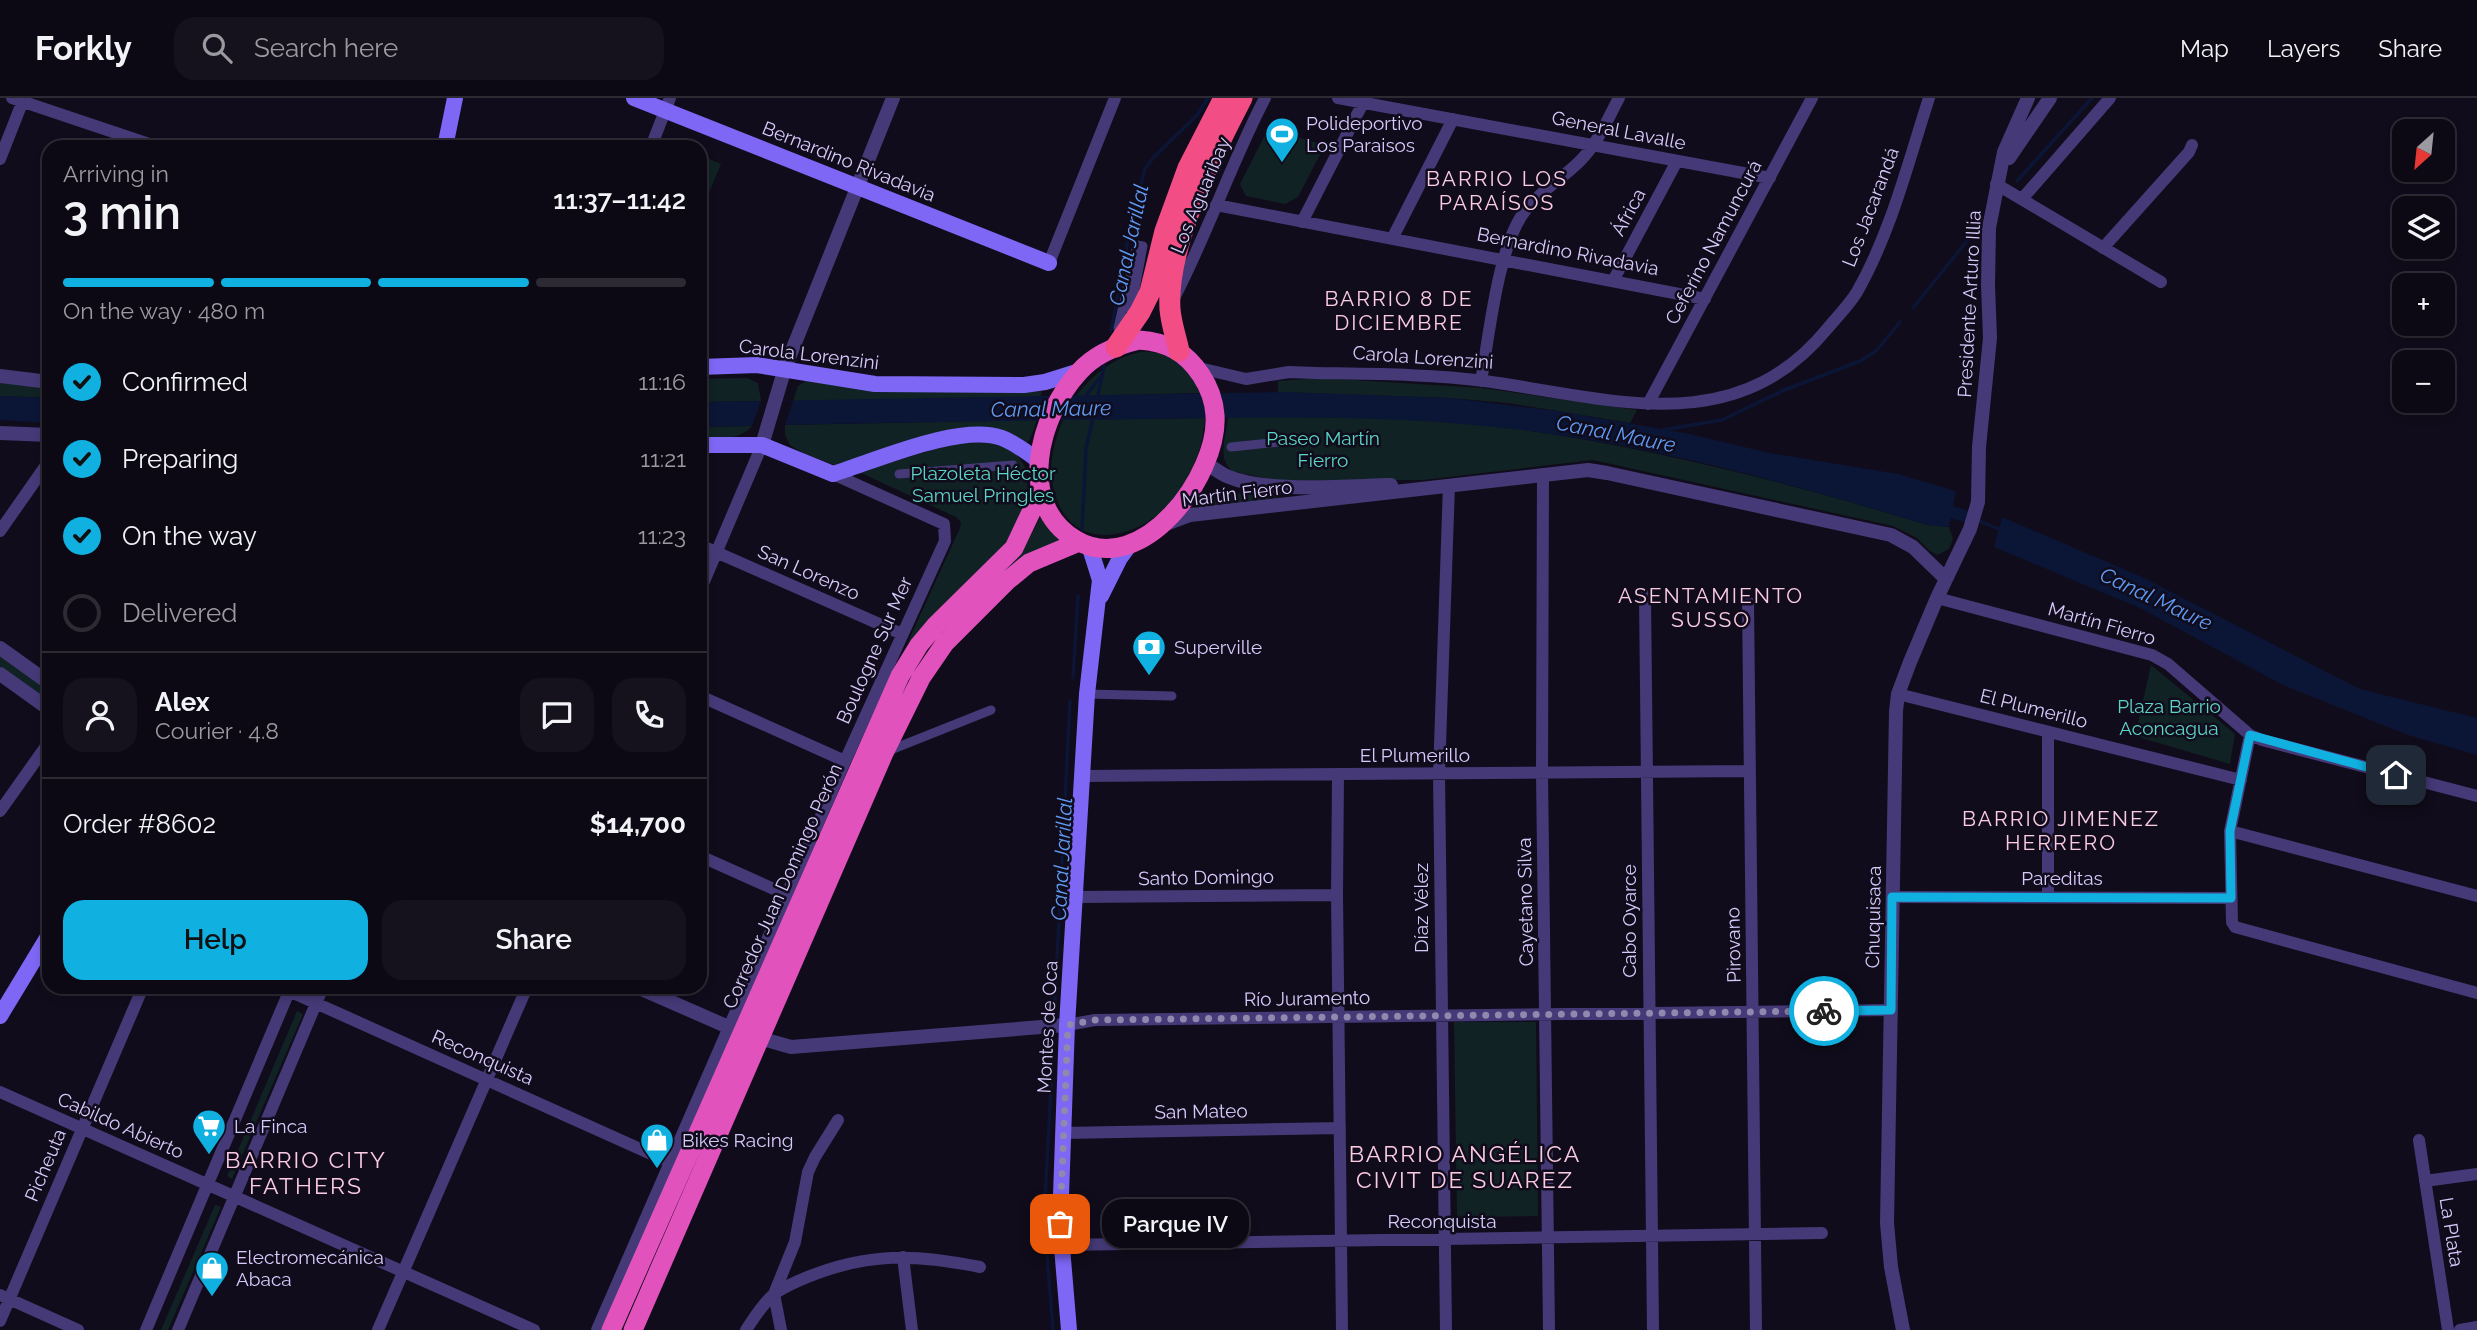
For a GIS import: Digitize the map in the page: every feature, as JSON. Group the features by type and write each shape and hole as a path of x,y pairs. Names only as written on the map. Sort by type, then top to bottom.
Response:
{"highway":[{"path":"1125,329 1139,340 1158,342 1179,351 1195,367 1211,393 1216,418 1206,463 1185,502 1175,513 1157,528 1131,543 1115,547 1084,544 1066,533 1053,520 1041,491 1039,461 1049,420 1061,397 1080,371 1140,312 1150,292 1165,231 1188,168 1224,98"},
{"path":"1179,351 1170,306 1175,263 1195,196 1242,98"},
{"name":"Corredor Juan Domingo Perón","path":"611,1330 900,676 919,645 935,626 1014,548 1041,491"},
{"name":"Corredor Juan Domingo Perón","path":"633,1330 743,1033 920,678 945,643 1007,581 1029,563 1084,544"}],"main road":[{"path":"446,140 455,98"},
{"name":"Bernardino Rivadavia","path":"634,98 668,104 857,187 1049,263"},
{"name":"Carola Lorenzini","path":"707,366 737,364 785,368 875,384 1024,385 1045,382 1080,371"},
{"path":"707,445 762,445 833,474 933,441 959,436 989,435 1000,437 1039,461"},
{"name":"Montes de Oca","path":"1098,601 1120,558 1131,543"},
{"name":"Montes de Oca","path":"1069,1330 1061,1245 1063,1133 1087,694 1099,573 1084,544"},
{"path":"0,1016 42,946"}],"street":[{"path":"707,575 762,445 785,368 893,98"},
{"path":"1049,263 1115,98"},
{"name":"Los Aguaribay","path":"1170,306 1189,270 1242,142 1265,98"},
{"name":"General Lavalle","path":"1338,98 1770,178"},
{"path":"1481,381 1504,260 1523,213 1594,145 1619,98"},
{"name":"Ceferino Namuncurá","path":"1648,404 1812,98"},
{"name":"Los Jacarandá","path":"1648,404 1686,405 1724,398 1762,384 1789,367 1817,342 1855,294 1871,264 1929,98"},
{"name":"Presidente Arturo Illia","path":"1974,519 1979,494 1979,447 1989,368 1989,228 2004,152 2028,98"},
{"name":"Presidente Arturo Illia","path":"1998,179 2031,123 2050,98"},
{"path":"2022,199 2110,98"},
{"path":"0,159 19,99 138,140"},
{"path":"1302,222 1363,103"},
{"path":"654,140 668,104"},
{"path":"1392,239 1453,119"},
{"path":"2103,247 2189,152 2192,145"},
{"name":"África","path":"1613,281 1677,161"},
{"path":"1998,179 2022,199 2161,282"},
{"name":"Bernardino Rivadavia","path":"1216,205 1705,299"},
{"path":"1137,245 1143,246 1125,329 1118,328 1137,245"},
{"name":"Carola Lorenzini","path":"1195,367 1246,379 1289,373 1316,373 1481,381 1648,404"},
{"path":"0,376 42,381"},
{"path":"0,433 42,435"},
{"path":"1231,447 1310,439"},
{"name":"Martín Fierro","path":"1206,463 1228,477 1248,483 1279,486 1448,485"},
{"path":"900,474 1013,465"},
{"name":"Martín Fierro","path":"1157,528 1189,516 1588,470 1866,528 1904,541 1946,579"},
{"path":"0,531 42,471"},
{"name":"Boulogne Sur Mer","path":"597,1330 669,1162 743,1033 787,895 945,541 944,524 833,474"},
{"name":"Cayetano Silva","path":"1544,474 1542,773 1549,1330"},
{"name":"Díaz Vélez","path":"1446,1330 1439,774 1448,485"},
{"name":"Chuquisaca","path":"1903,1330 1888,1244 1896,711 1898,694 1937,598 1974,519"},
{"name":"San Lorenzo","path":"707,548 902,634"},
{"name":"Cabo Oyarce","path":"1645,596 1653,1330"},
{"name":"Martín Fierro","path":"1937,598 2152,655 2168,664 2250,735 2477,796"},
{"name":"Pirovano","path":"1748,602 1756,1330"},
{"path":"0,649 42,678"},
{"path":"0,674 42,700"},
{"path":"1087,694 1172,696"},
{"name":"El Plumerillo","path":"1898,694 2241,779"},
{"path":"707,699 845,761"},
{"path":"884,753 991,710"},
{"path":"2048,897 2049,732"},
{"path":"2250,735 2230,831 2231,922 2242,930 2477,993"},
{"path":"0,811 42,751"},
{"name":"El Plumerillo","path":"1082,776 1749,771"},
{"path":"1338,774 1342,1330"},
{"path":"2230,831 2477,896"},
{"path":"707,859 787,895"},
{"name":"Santo Domingo","path":"1075,897 1337,895"},
{"name":"Pareditas","path":"1892,897 2231,898"},
{"name":"Picheuta","path":"0,1321 5,1297 140,994"},
{"path":"146,1330 285,994"},
{"name":"Reconquista","path":"299,994 669,1162"},
{"path":"178,1330 320,994"},
{"path":"378,1330 524,994"},
{"name":"Río Juramento","path":"653,994 743,1033 791,1047 1068,1025 1095,1020 1891,1010"},
{"name":"Cabildo Abierto","path":"0,1092 534,1330"},
{"path":"780,1330 774,1294 795,1242 808,1172 838,1120"},
{"name":"San Mateo","path":"1063,1133 1340,1128"},
{"name":"La Plata","path":"2418,1140 2448,1330"},
{"path":"2425,1181 2477,1174"},
{"name":"Reconquista","path":"1061,1245 1822,1234"},
{"path":"903,1257 912,1330"},
{"path":"746,1330 761,1307 774,1294 834,1266 871,1259 903,1257 936,1258 980,1267"},
{"path":"5,1297 78,1330"},
{"path":"2460,1330 2477,1327"}],"green space":[{"name":"Polideportivo Los Paraisos","path":"1268,129 1325,145 1298,197 1285,204 1246,196 1240,184"},
{"path":"707,158 721,164 707,197"},
{"path":"1140,352 1161,354 1178,361 1190,374 1200,393 1076,396 1104,368"},
{"path":"747,378 758,383 761,401 707,402 707,379"},
{"path":"1321,378 1482,388 1637,410 1630,423 1508,403 1450,398 1278,392 1278,381"},
{"path":"807,380 875,391 1040,390 1042,393 1040,397 793,401 798,386"},
{"path":"0,381 42,386 42,398 0,396"},
{"name":"Paseo Martín Fierro","path":"1228,417 1414,420 1488,425 1576,438 1678,458 1828,496 1928,525 1949,527 1953,539 1949,549 1937,555 1917,538 1893,526 1593,460 1423,480 1273,480 1232,471 1227,465 1223,453"},
{"path":"1205,418 1198,454 1189,477 1176,497 1154,518 1121,533 1104,535 1089,533 1075,525 1063,513 1055,494 1051,466 1056,438 1063,420"},
{"path":"1037,420 1027,443 1005,432 837,466 805,454 790,445 785,435 785,425"},
{"path":"752,426 741,434 721,438 707,438 707,427"},
{"name":"Plazoleta Héctor Samuel Pringles","path":"959,442 998,443 1016,453 1025,467 1028,491 1026,503 1010,542 907,644 961,522 956,517 859,472"},
{"path":"1208,494 1279,496 1280,500 1201,506"},
{"path":"1041,516 1062,544 995,584 1030,537"},
{"path":"0,655 42,685 42,694 38,694 0,666"},
{"name":"Plaza Barrio Aconcagua","path":"2151,665 2235,734 2230,764 2135,736"},
{"path":"297,1011 303,1014 232,1179 227,1176"},
{"path":"1454,1022 1536,1022 1538,1216 1457,1217"},
{"path":"215,1205 221,1207 168,1330 161,1330"}],"water":[{"path":"1285,392 1450,398 1557,411 1685,433 1770,453 1898,474 1956,491 1949,527 1928,525 1777,482 1625,446 1475,425 1380,419 1237,418 707,427 707,402"},
{"path":"0,396 42,398 42,423 0,420"},
{"path":"2002,517 2142,577 2360,689 2477,718 2477,755 2408,735 2283,685 2140,608 1994,547"}],"pier":[{"path":"761,401 793,401 785,425 752,426"}],"waterway":[{"name":"Canal Jarillal","path":"1111,331 1131,223 1145,169 1197,115 1208,98"},
{"path":"2017,181 2092,98"},
{"path":"1913,308 1971,236"},
{"path":"1662,430 1722,420 1782,391 1860,361 1876,351 1900,322"},
{"path":"1097,400 1104,366"},
{"path":"1083,399 1100,378"},
{"name":"Canal Jarillal","path":"1082,530 1086,448 1093,418"},
{"name":"Canal Maure","path":"1939,508 1974,519"},
{"name":"Canal Maure","path":"1977,520 1999,529"},
{"path":"1073,678 1078,596"},
{"name":"Canal Jarillal","path":"1054,1018 1070,701"},
{"name":"Canal Jarillal","path":"1052,1068 1044,1218 1053,1330"}],"way so far":[{"path":"1060,1224 1068,1025 1095,1020 1824,1011"}],"place":[{"name":"Polideportivo Los Paraisos","path":"1282,164"},
{"name":"Superville","path":"1149,677"},
{"name":"La Finca","path":"209,1156"},
{"name":"Bikes Racing","path":"657,1170"},
{"name":"Parque IV","path":"1060,1224"},
{"name":"Electromecánica Abaca","path":"212,1298"}],"district":[{"name":"BARRIO LOS PARAÍSOS","path":"1497,191"},
{"name":"BARRIO 8 DE DICIEMBRE","path":"1399,311"},
{"name":"ASENTAMIENTO SUSSO","path":"1711,608"},
{"name":"BARRIO JIMENEZ HERRERO","path":"2061,831"},
{"name":"BARRIO ANGÉLICA CIVIT DE SUAREZ","path":"1465,1167"},
{"name":"BARRIO CITY FATHERS","path":"306,1173"}],"route":[{"path":"1824,1011 1891,1010 1892,897 2231,898 2230,831 2250,735 2396,775"}]}
